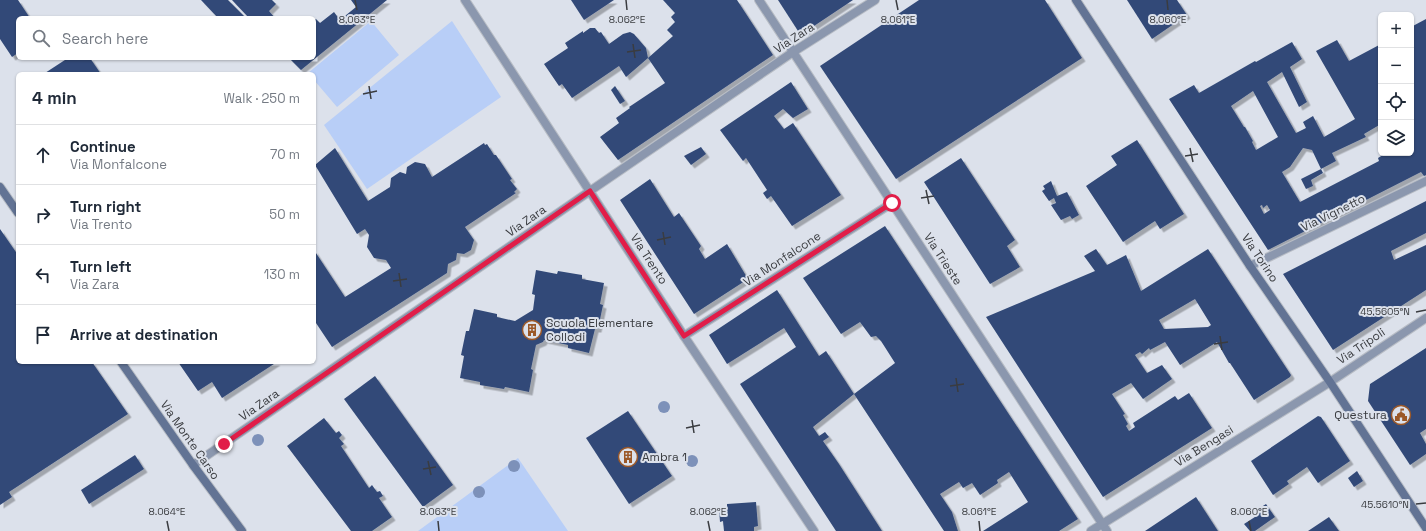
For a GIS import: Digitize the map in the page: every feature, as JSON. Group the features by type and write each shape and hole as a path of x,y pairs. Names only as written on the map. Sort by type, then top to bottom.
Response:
{"street":[{"name":"Via Trento","path":"465,0 684,336 814,531"},
{"name":"Via Trieste","path":"759,0 1105,527"},
{"name":"Via Zara","path":"192,465 793,52 875,0"},
{"name":"Via Torino","path":"1076,0 1250,266 1330,382 1426,528"},
{"name":"Via Vignetto","path":"1250,266 1426,181"},
{"path":"0,187 16,210"},
{"name":"Via Monfalcone","path":"684,336 892,203"},
{"name":"Via Tripoli","path":"1330,382 1426,318"},
{"name":"Via Monte Carso","path":"122,364 192,465 242,531"},
{"name":"Via Bengasi","path":"1091,531 1105,527 1330,382"}],"shaded area":[{"path":"371,21 399,55 337,107 316,82 316,72 309,72"},
{"path":"452,21 501,97 367,189 324,125"},
{"path":"518,458 568,531 418,531"}],"building":[{"path":"0,0 18,0 29,16 16,16 16,54 12,57 0,39"},
{"path":"201,0 228,0 244,16 216,16"},
{"path":"232,0 272,0 276,4 269,11 273,16 247,16"},
{"path":"351,0 387,0 316,58 316,19 320,23 334,12 340,20 356,7"},
{"path":"571,0 614,0 584,20"},
{"path":"663,0 737,0 773,55 618,160 600,137 619,123 616,118 630,108 629,107 665,83 648,58 673,36 667,30 675,22 671,17 675,13"},
{"path":"778,0 853,0 805,32 798,31"},
{"path":"919,0 1045,0 1082,58 896,179 820,66"},
{"path":"1127,0 1177,0 1187,15 1152,39"},
{"path":"1426,19 1426,175 1424,176 1421,172 1268,250 1169,99 1194,85 1199,93 1292,42 1302,59 1290,67 1307,102 1299,107 1282,72 1267,82 1296,133 1306,128 1303,122 1313,116 1324,137 1355,119 1316,51 1337,40 1349,61 1378,46 1378,126 1364,134 1366,137 1332,153 1336,161 1321,169 1312,150 1303,148 1290,167 1282,172 1300,202 1379,161 1378,158 1381,156 1414,156 1414,25","holes":["1253,91 1278,137 1256,150 1252,142 1253,141 1231,106","1262,205 1263,208 1267,205 1270,210 1264,214 1260,206"]},
{"path":"590,28 595,28 599,33 601,32 609,44 623,34 630,32 634,34 646,48 648,58 626,77 619,66 572,98 562,84 559,86 544,64 568,48 565,43"},
{"path":"65,60 91,60 100,72 47,72"},
{"path":"291,60 313,60 301,70"},
{"path":"791,82 808,109 793,118 783,109 774,116 784,129 793,123 841,195 792,226 771,196 767,199 763,193 767,190 746,158 743,161 720,130"},
{"path":"615,86 625,101 620,104 611,90"},
{"path":"1137,140 1184,214 1160,229 1155,221 1123,242 1086,186 1117,165 1111,156"},
{"path":"484,143 485,145 487,144 494,155 496,155 512,179 510,180 517,189 514,192 516,193 465,227 474,240 471,250 464,254 457,253 456,260 448,264 447,273 332,347 316,323 316,253 345,297 391,268 386,260 374,258 367,247 369,235 365,229 357,234 316,167 316,164 335,148 368,201 390,187 391,178 400,172 406,174 407,167 415,162 425,164 432,177"},
{"path":"701,147 706,154 691,165 684,156"},
{"path":"961,158 1015,240 1007,246 1020,267 990,284 924,182"},
{"path":"1321,169 1323,173 1311,180 1313,186 1306,189 1301,179"},
{"path":"650,179 674,217 679,213 701,246 699,249 705,259 727,244 748,279 694,314 620,200"},
{"path":"1051,181 1057,196 1067,192 1079,215 1072,219 1070,216 1061,220 1051,205 1056,203 1054,198 1049,201 1042,191 1045,189 1043,186"},
{"path":"1426,201 1426,233 1391,251 1394,260 1426,245 1426,290 1333,350 1283,274"},
{"path":"885,226 1078,519 1059,531 983,531 1028,502 1009,472 997,480 998,483 980,495 972,483 963,488 959,482 940,494 952,512 958,531 944,531 854,394 895,363 881,341 876,336 871,337 860,322 841,334 803,278"},
{"path":"0,229 16,252 16,364 93,364 128,414 9,492 12,497 0,505"},
{"path":"1096,249 1107,265 1126,255 1141,291 1208,249 1291,375 1254,400 1217,342 1180,365 1165,342 1150,350 1149,348 1142,354 1140,352 1135,355 1147,373 1162,365 1172,379 1143,399 1131,383 1112,394 1125,414 1123,415 1128,424 1126,426 1129,431 1135,427 1133,423 1175,396 1178,400 1189,393 1212,428 1103,497 986,317 1095,271 1084,256","holes":["1195,299 1211,325 1208,327 1164,329 1159,320"]},
{"name":"Scuola Elementare Collodi","path":"536,270 557,274 558,271 582,275 582,279 604,283 600,304 603,305 598,329 595,329 589,353 568,348 568,345 544,340 536,345 531,369 533,370 529,392 505,387 504,389 480,385 480,382 460,378 464,356 461,355 466,331 469,331 474,309 497,314 497,317 515,321 533,310 535,295 532,294"},
{"path":"777,290 819,356 826,351 854,394 813,427 819,436 825,432 829,437 823,441 882,531 836,531 740,384 796,347 784,328 727,364 709,335"},
{"name":"Questura","path":"1426,348 1426,429 1420,433 1426,444 1426,454 1410,465 1368,401 1370,384"},
{"path":"179,364 274,364 222,398 212,382 198,391"},
{"path":"375,376 453,485 423,507 344,399"},
{"name":"Ambra 1","path":"628,411 672,476 629,504 586,438"},
{"path":"1318,416 1321,417 1350,461 1318,483 1307,467 1287,481 1289,484 1273,495 1251,461"},
{"path":"324,418 336,433 339,431 342,435 339,438 344,444 341,446 369,488 372,485 377,492 380,491 383,496 379,498 392,517 372,531 351,531 287,446"},
{"path":"135,455 144,469 89,504 81,490"},
{"path":"1357,471 1363,481 1354,487 1348,478"},
{"path":"1196,497 1218,531 1145,531"},
{"path":"756,502 758,526 754,527 754,531 724,531 723,521 720,522 719,509 727,508 727,504"},
{"path":"1266,504 1275,517 1255,531 1250,531 1244,524 1258,515 1255,511"},
{"path":"1329,517 1339,531 1308,531"}],"place":[{"name":"Scuola Elementare Collodi","path":"532,330"},
{"name":"Questura","path":"1401,415"},
{"name":"Ambra 1","path":"628,457"}],"route":[{"path":"224,444 590,191 684,336 892,203"}]}
